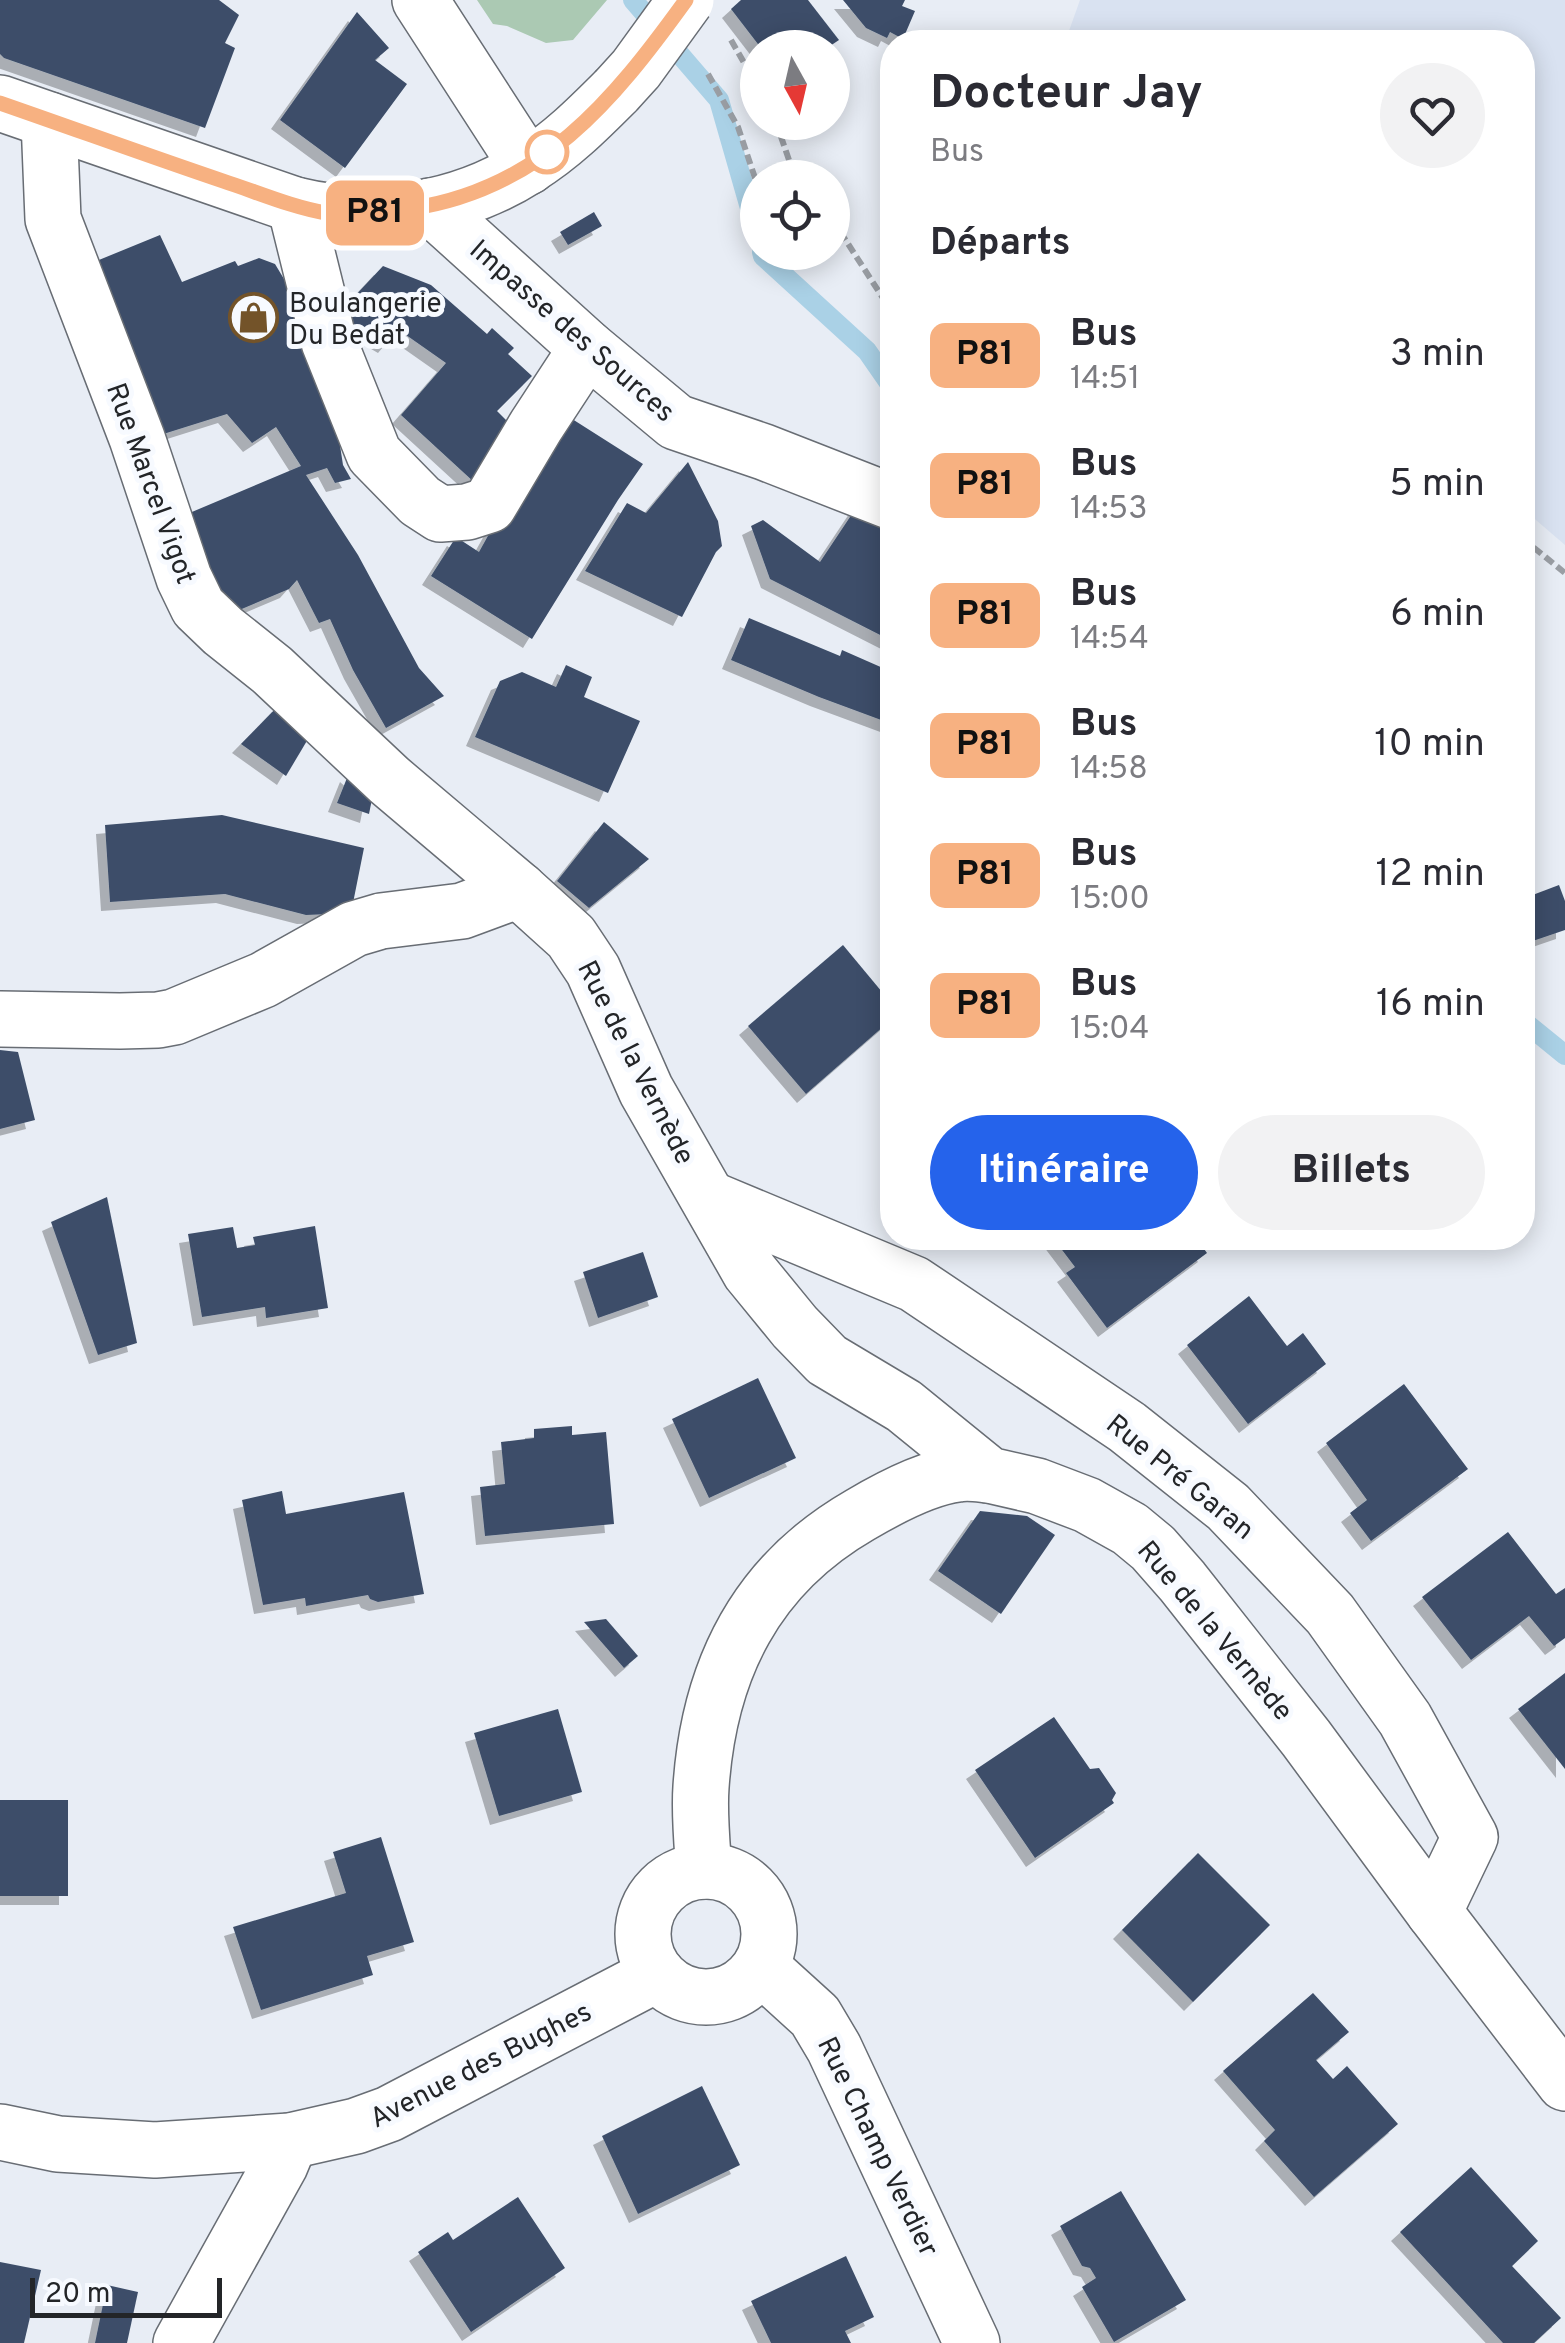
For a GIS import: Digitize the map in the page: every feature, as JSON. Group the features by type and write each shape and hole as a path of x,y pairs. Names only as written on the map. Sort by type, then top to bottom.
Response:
{"street":[{"path":"420,0 528,167"},
{"path":"25,112 328,213 382,213 430,206 491,187 528,167 579,128 636,69 686,0"},
{"name":"Rue Marcel Vigot","path":"25,112 53,218 198,607 272,670 388,780 519,890"},
{"path":"295,205 329,342 374,454 420,502 440,514 468,512 489,505 586,348"},
{"name":"Impasse des Sources","path":"430,206 586,348 676,422 880,497"},
{"path":"0,1019 120,1021 174,1017 263,980 354,929 381,921 462,911 519,890"},
{"name":"Rue de la Vernède","path":"519,890 571,938 593,970 646,1090 750,1272 795,1326 827,1360 904,1406 988,1475 1037,1486 1087,1505 1130,1529 1153,1548 1306,1738 1565,2082"},
{"name":"Rue Pré Garan","path":"710,1199 914,1284 1127,1427 1228,1506 1330,1614 1405,1720 1470,1837 1434,1912"},
{"path":"704,1871 701,1786 710,1727 736,1640 763,1599 796,1562 837,1528 881,1503 958,1474 988,1475"},
{"path":"704,1871 733,1876 760,1900 767,1916 770,1932 762,1967 746,1984 727,1994 705,1998 683,1994 664,1983 648,1961 643,1926 649,1906 661,1890 678,1878 704,1871"},
{"name":"Rue Champ Verdier","path":"762,1967 815,2016 834,2048 972,2343"},
{"name":"Avenue des Bughes","path":"0,2132 58,2144 155,2150 290,2141 356,2126 389,2114 657,1974"},
{"path":"180,2343 290,2141"}],"path":[{"path":"700,68 709,75 738,126 749,160"},
{"path":"850,247 880,293"},
{"path":"1535,549 1565,573"}],"shaded area":[{"path":"1080,0 1565,0 1565,545 1535,519 1535,30 1069,30"}],"green space":[{"path":"477,0 607,0 573,40 546,43 493,24"}],"building":[{"path":"0,0 219,0 239,15 225,43 235,48 205,128 4,58 0,54"},
{"path":"741,0 808,0 831,30 747,30 731,9"},
{"path":"843,0 905,0 902,6 915,11 907,30 880,30 880,35 866,28"},
{"path":"357,12 389,48 375,60 407,84 345,168 280,120"},
{"path":"594,212 602,226 568,245 560,232"},
{"path":"160,235 182,282 235,261 238,266 259,258 275,264 284,279 289,277 334,406 343,465 351,479 335,483 327,468 306,475 358,555 419,668 444,696 386,728 330,619 319,623 297,580 289,589 237,611 230,608 204,567 180,517 301,466 276,427 252,443 227,414 157,436 94,262"},
{"path":"383,266 431,285 487,334 492,328 514,348 508,354 532,376 497,411 522,436 475,483 401,415 446,363 399,330 387,344 337,315"},
{"path":"558,410 643,464 532,639 431,576 456,537 479,552"},
{"path":"688,462 718,521 722,546 682,617 585,571 627,503 646,513"},
{"path":"860,502 880,514 880,635 770,579 751,526 763,520 820,562"},
{"path":"749,618 840,656 842,650 880,667 880,720 819,697 731,660"},
{"path":"566,665 592,677 584,697 640,721 608,793 475,737 500,681 522,672 556,687"},
{"path":"281,703 311,734 286,776 241,744"},
{"path":"349,773 373,794 369,814 337,803"},
{"path":"222,815 364,848 351,913 306,915 225,894 110,902 105,825"},
{"path":"604,822 649,859 589,908 557,881"},
{"path":"1559,885 1565,901 1565,930 1535,940 1535,894"},
{"path":"843,945 880,990 880,1029 806,1094 748,1026"},
{"path":"0,1050 18,1052 35,1120 0,1129"},
{"path":"107,1197 137,1343 98,1355 51,1222"},
{"path":"315,1226 328,1308 266,1318 265,1307 202,1317 188,1234 233,1227 237,1248 255,1245 253,1237"},
{"path":"1062,1250 1207,1253 1107,1328 1066,1273 1075,1267"},
{"path":"643,1252 658,1297 598,1318 583,1272"},
{"path":"1249,1296 1287,1346 1303,1333 1326,1364 1248,1424 1187,1345"},
{"path":"758,1378 796,1458 709,1498 672,1419"},
{"path":"1404,1384 1468,1469 1371,1541 1350,1513 1367,1500 1326,1443"},
{"path":"572,1426 572,1435 606,1432 614,1524 485,1536 480,1487 505,1484 501,1442 534,1438 534,1429"},
{"path":"282,1491 286,1514 404,1492 424,1594 378,1602 368,1595 306,1606 305,1598 263,1605 242,1500"},
{"path":"980,1511 1027,1516 1055,1535 1001,1614 938,1571"},
{"path":"1508,1532 1556,1594 1565,1588 1565,1638 1554,1646 1529,1616 1471,1660 1422,1597"},
{"path":"606,1619 638,1656 624,1668 584,1622"},
{"path":"1565,1673 1565,1769 1518,1709"},
{"path":"558,1709 582,1792 499,1816 474,1733"},
{"path":"1054,1717 1090,1769 1099,1768 1116,1793 1114,1803 1035,1858 975,1770"},
{"path":"0,1800 68,1800 68,1896 0,1896"},
{"path":"381,1837 414,1942 367,1956 373,1975 261,2010 233,1927 346,1893 333,1852"},
{"path":"1198,1853 1270,1925 1193,2002 1122,1930"},
{"path":"1313,1993 1349,2032 1316,2060 1333,2079 1347,2066 1398,2124 1314,2197 1264,2141 1275,2130 1223,2071"},
{"path":"702,2086 740,2165 638,2214 602,2136"},
{"path":"1471,2167 1538,2241 1512,2266 1561,2318 1534,2343 1503,2343 1400,2232"},
{"path":"1121,2191 1186,2300 1114,2342 1082,2287 1096,2278 1090,2268 1082,2266 1060,2226"},
{"path":"518,2197 565,2268 471,2332 418,2252 448,2232 453,2240"},
{"path":"846,2256 874,2317 845,2331 851,2343 771,2343 751,2301"},
{"path":"0,2262 41,2270 24,2343 0,2343"},
{"path":"107,2285 138,2292 127,2343 95,2343"}],"waterway":[{"path":"633,0 719,100 740,173"},
{"path":"778,270 867,351 880,370"},
{"path":"1535,1031 1565,1055"}],"bus line":[{"name":"P81","path":"0,103 194,172 328,213 382,213 430,206 491,187 528,167 579,128 636,69 686,0"}],"place":[{"name":"Boulangerie Du Bedat","path":"254,318"}]}
